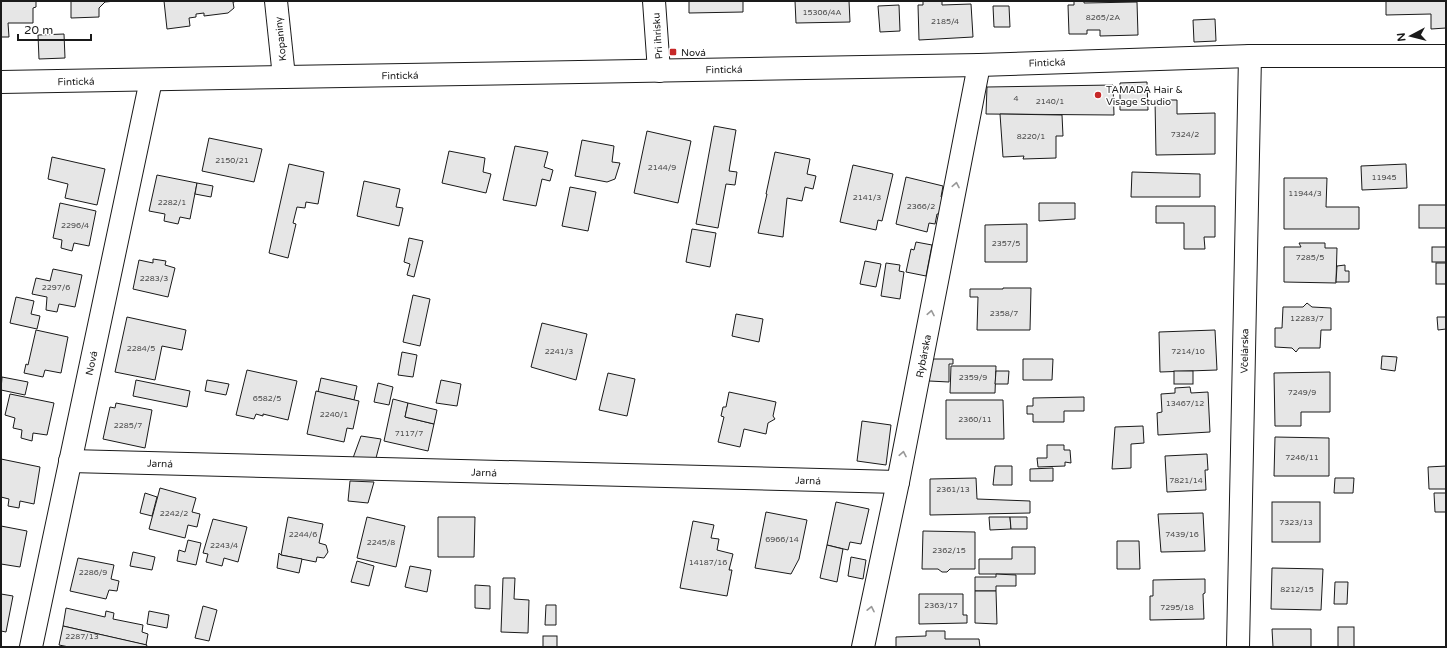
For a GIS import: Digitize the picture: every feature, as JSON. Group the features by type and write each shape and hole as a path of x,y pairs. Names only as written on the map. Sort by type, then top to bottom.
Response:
{"street":[{"name":"Kopaniny","path":"276,1 284,77"},
{"name":"Pri ihrisku","path":"654,1 659,71"},
{"name":"Fintická","path":"1,82 979,65 1250,56 1446,56"},
{"name":"Včelárska","path":"1238,647 1250,56"},
{"name":"Rybárska","path":"863,647 898,482 979,65"},
{"name":"Nová","path":"31,647 151,80"},
{"name":"Jarná","path":"70,461 898,482"}],"building":[{"path":"1,1 36,1 36,7 33,8 33,23 8,23 9,37 1,37"},
{"path":"71,1 116,1 105,2 99,8 99,17 71,18"},
{"path":"164,1 238,1 233,2 234,8 228,13 204,16 204,13 196,14 196,17 189,18 190,26 167,29"},
{"path":"689,1 743,1 743,12 689,13"},
{"path":"795,1 849,1 850,22 796,23"},
{"path":"923,1 942,1 942,5 971,4 973,37 919,40 918,5 923,5"},
{"path":"1074,1 1084,1 1084,3 1137,2 1138,35 1100,36 1100,30 1087,30 1087,34 1069,34 1068,5 1074,5"},
{"path":"1386,1 1446,1 1446,28 1431,29 1431,14 1386,15"},
{"path":"899,5 900,31 880,32 878,6"},
{"path":"993,6 1009,6 1010,27 994,27"},
{"path":"1215,19 1216,41 1194,42 1193,20"},
{"path":"64,34 65,58 39,59 38,35"},
{"path":"1147,82 1148,110 1120,110 1120,83"},
{"path":"1113,85 1114,115 986,114 987,87"},
{"path":"1155,100 1177,100 1177,114 1215,113 1215,154 1156,155"},
{"path":"1000,114 1062,115 1063,136 1056,136 1056,158 1023,159 1024,156 1003,157"},
{"path":"714,126 736,130 729,171 737,172 735,185 726,184 718,228 696,224"},
{"path":"647,131 691,141 678,203 634,193"},
{"path":"209,138 262,149 254,182 202,171"},
{"path":"582,140 614,146 612,162 620,163 615,179 607,182 575,176"},
{"path":"515,146 548,152 544,167 553,170 550,181 542,179 536,206 503,200"},
{"path":"449,151 485,158 483,172 491,174 486,193 442,183"},
{"path":"775,152 810,159 807,174 816,176 813,189 805,187 802,201 787,198 783,237 758,233"},
{"path":"52,157 105,169 97,205 65,198 68,184 48,179"},
{"path":"289,164 324,172 318,204 306,202 305,208 297,207 293,223 296,224 288,258 269,253"},
{"path":"1406,164 1407,188 1362,190 1361,166"},
{"path":"853,165 893,174 882,221 878,220 876,230 840,222"},
{"path":"1132,172 1200,174 1200,197 1131,197"},
{"path":"157,175 197,183 190,219 180,217 178,224 164,221 165,214 149,211"},
{"path":"906,177 943,186 941,197 944,198 940,214 937,214 935,224 929,223 927,232 896,224"},
{"path":"1284,178 1327,178 1326,207 1359,207 1359,229 1284,229"},
{"path":"364,181 400,189 396,207 403,208 399,226 357,216"},
{"path":"197,183 213,186 211,197 195,194"},
{"path":"570,187 596,192 588,231 562,226"},
{"path":"60,203 96,211 89,246 74,243 72,251 61,248 62,240 53,238"},
{"path":"1039,203 1075,203 1075,219 1039,221"},
{"path":"1419,205 1446,205 1446,228 1419,228"},
{"path":"1156,206 1215,206 1215,237 1204,237 1205,249 1184,249 1184,223 1156,223"},
{"path":"1027,224 1027,262 985,262 985,225"},
{"path":"692,229 716,233 710,267 686,262"},
{"path":"409,238 423,241 414,277 407,275 410,264 404,262"},
{"path":"916,242 932,245 926,276 906,272 911,249 914,250"},
{"path":"1299,243 1325,243 1325,248 1337,248 1336,283 1284,282 1284,247 1301,247"},
{"path":"1432,247 1446,247 1446,262 1432,262"},
{"path":"153,259 166,261 165,265 175,268 168,297 133,289 139,260 153,263"},
{"path":"865,261 881,264 876,287 860,284"},
{"path":"886,263 900,265 899,271 904,272 900,299 881,296"},
{"path":"1436,263 1446,263 1446,284 1436,284"},
{"path":"1345,265 1345,271 1349,271 1349,282 1336,282 1337,266"},
{"path":"53,269 82,275 75,307 59,304 57,312 46,310 47,297 32,294 36,278 50,281"},
{"path":"1031,288 1030,330 977,330 978,297 970,297 970,289"},
{"path":"413,295 430,299 420,346 403,342"},
{"path":"16,297 34,301 31,314 40,316 37,329 10,323"},
{"path":"1307,303 1312,307 1331,308 1331,330 1321,330 1320,348 1299,348 1296,352 1292,348 1275,347 1275,328 1282,328 1283,307 1303,307"},
{"path":"736,314 763,319 759,342 732,336"},
{"path":"127,317 186,330 182,350 162,346 155,380 115,372"},
{"path":"1437,317 1446,317 1446,329 1438,330"},
{"path":"542,323 587,334 576,380 531,367"},
{"path":"36,330 68,337 61,373 45,370 43,377 24,373 26,364 28,365"},
{"path":"1215,330 1217,370 1160,372 1159,332"},
{"path":"402,352 417,355 413,377 398,375"},
{"path":"1382,356 1397,357 1395,371 1381,369"},
{"path":"932,359 953,359 953,364 949,364 949,382 929,381"},
{"path":"1023,359 1053,359 1052,380 1023,380"},
{"path":"951,366 996,366 995,393 950,393"},
{"path":"247,370 297,381 288,420 263,414 263,416 256,414 254,419 236,415"},
{"path":"996,371 1009,371 1008,384 995,384"},
{"path":"1174,371 1193,371 1193,384 1174,384"},
{"path":"1330,372 1330,412 1301,412 1301,426 1275,426 1274,373"},
{"path":"608,373 635,379 627,416 599,410"},
{"path":"2,377 28,382 25,395 1,390"},
{"path":"321,378 357,386 354,400 318,392"},
{"path":"136,380 190,391 187,407 133,396"},
{"path":"207,380 229,384 226,395 205,391"},
{"path":"441,380 461,384 457,406 436,403"},
{"path":"378,383 393,387 389,405 374,402"},
{"path":"1190,387 1191,393 1208,392 1210,432 1158,435 1157,413 1162,412 1161,394 1175,393 1175,388"},
{"path":"316,391 359,401 353,429 347,428 344,442 307,434"},
{"path":"729,392 776,402 773,416 775,419 768,423 766,434 744,429 740,447 718,442 724,417 721,416 723,407 726,407"},
{"path":"10,394 54,403 47,435 33,433 32,441 21,438 22,430 13,428 15,418 5,415"},
{"path":"1084,397 1084,411 1064,411 1064,422 1033,422 1033,414 1027,414 1027,406 1033,406 1033,398"},
{"path":"393,399 408,403 405,417 434,424 428,451 384,441"},
{"path":"946,400 1003,400 1004,439 946,439"},
{"path":"116,403 152,410 145,448 103,439 110,407 115,408"},
{"path":"408,403 437,410 434,424 405,417"},
{"path":"862,421 891,425 886,465 857,461"},
{"path":"1143,426 1144,443 1131,444 1131,468 1112,469 1115,427"},
{"path":"361,436 381,439 376,458 353,458"},
{"path":"1275,437 1329,438 1329,476 1274,476"},
{"path":"1047,445 1064,445 1064,450 1070,450 1071,463 1065,462 1065,466 1038,467 1037,458 1047,458"},
{"path":"1207,454 1208,470 1205,470 1206,490 1167,492 1165,456"},
{"path":"1,459 40,467 34,504 20,501 19,508 8,506 9,499 1,497"},
{"path":"995,466 1012,466 1012,485 993,485"},
{"path":"1446,466 1446,489 1429,489 1428,467"},
{"path":"1053,468 1053,481 1030,481 1030,469"},
{"path":"976,478 977,499 1030,501 1030,513 930,515 930,479"},
{"path":"1335,478 1354,478 1353,493 1334,493"},
{"path":"350,481 374,482 368,503 348,501"},
{"path":"160,488 196,498 192,512 200,514 197,527 188,525 185,538 149,529"},
{"path":"145,493 157,497 152,516 140,513"},
{"path":"1434,493 1446,493 1446,512 1435,512"},
{"path":"836,502 869,509 861,544 850,542 848,550 827,545"},
{"path":"1272,502 1320,502 1320,542 1272,542"},
{"path":"766,512 807,520 799,559 791,574 755,568"},
{"path":"1203,513 1205,551 1161,552 1158,514"},
{"path":"288,517 323,524 319,543 326,545 328,552 324,558 317,557 316,562 281,555"},
{"path":"367,517 405,526 396,567 357,558"},
{"path":"438,517 475,517 474,557 438,557"},
{"path":"989,517 1010,517 1011,529 990,530"},
{"path":"1010,517 1027,517 1027,529 1011,529"},
{"path":"213,519 247,527 238,562 224,558 222,566 206,562 208,554 203,553"},
{"path":"693,521 714,525 711,538 719,539 717,550 733,554 729,570 732,570 727,596 680,588"},
{"path":"1,526 27,531 20,567 1,564"},
{"path":"923,531 975,532 975,569 950,569 947,572 942,572 938,569 922,569"},
{"path":"188,540 201,543 196,565 177,561 179,550 185,552"},
{"path":"1117,541 1139,541 1140,569 1117,569"},
{"path":"827,545 843,549 837,582 820,578"},
{"path":"1012,547 1035,547 1035,574 979,574 979,559 1012,559"},
{"path":"133,552 155,557 152,570 130,566"},
{"path":"279,553 281,555 302,559 299,573 277,568"},
{"path":"851,557 866,560 863,579 848,576"},
{"path":"78,558 114,565 111,579 119,581 117,591 109,590 106,599 70,591"},
{"path":"357,561 374,566 369,586 351,582"},
{"path":"410,566 431,570 427,592 405,587"},
{"path":"1272,568 1323,569 1321,610 1271,609"},
{"path":"996,574 1016,575 1016,586 996,586 996,591 975,591 975,577 996,577"},
{"path":"503,578 515,578 514,599 529,600 528,633 501,632"},
{"path":"1205,579 1205,593 1203,594 1204,619 1150,620 1150,596 1153,596 1153,580"},
{"path":"1335,582 1348,582 1347,604 1334,604"},
{"path":"475,585 490,586 490,609 475,608"},
{"path":"975,591 996,591 997,624 975,623"},
{"path":"1,594 13,596 6,632 1,631"},
{"path":"919,594 963,594 963,615 967,615 967,623 919,624"},
{"path":"546,605 556,605 556,625 545,625"},
{"path":"203,606 217,610 209,641 195,638"},
{"path":"66,608 105,617 106,611 114,613 113,619 143,625 142,632 148,634 146,645 63,626"},
{"path":"149,611 169,615 167,628 147,624"},
{"path":"63,626 147,645 146,647 69,647 59,645"},
{"path":"1338,627 1354,627 1354,647 1338,647"},
{"path":"1272,629 1311,629 1311,647 1273,647"},
{"path":"926,631 945,631 945,639 979,639 980,647 896,647 896,637 926,636"},
{"path":"543,636 557,636 557,647 543,647"}],"place":[{"name":"Nová","path":"673,52"},
{"name":"TAMADA Hair & Visage Studio","path":"1098,95"}]}
